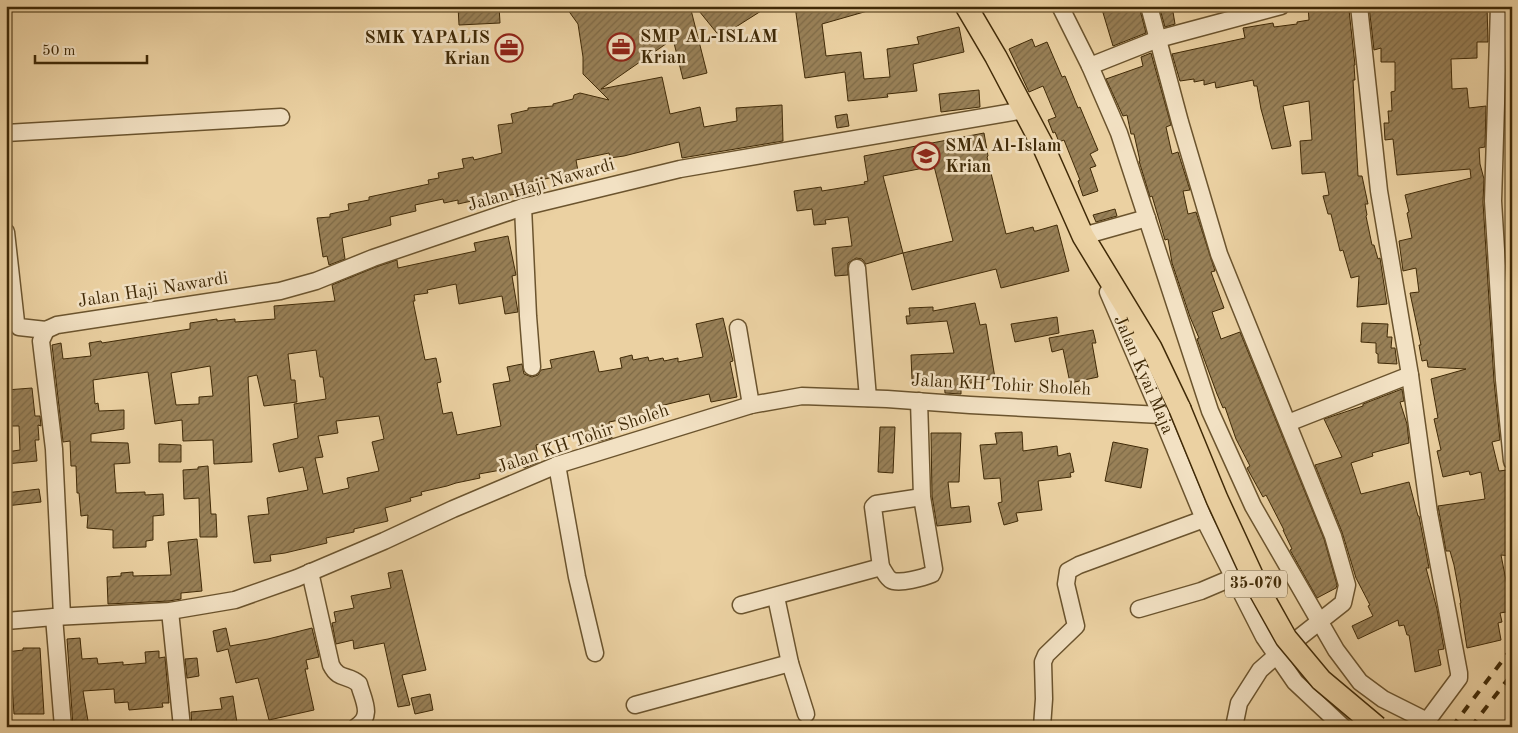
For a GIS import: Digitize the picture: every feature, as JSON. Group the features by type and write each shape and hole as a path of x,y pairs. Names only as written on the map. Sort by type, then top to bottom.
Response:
{"main road":[{"name":"35-070","path":"966,6 1024,110 1087,235 1151,348 1171,412 1217,499 1258,588 1286,638 1321,680 1377,727"}],"street":[{"path":"1060,6 1090,66 1119,133 1142,219 1210,411 1253,506 1336,650 1360,682 1383,700 1423,725 1459,678 1459,673 1429,513 1410,375 1379,191 1359,6"},
{"path":"1149,6 1219,254 1333,536 1347,585 1343,603 1260,670 1239,703 1234,727"},
{"path":"1090,66 1158,38 1281,6"},
{"path":"1499,6 1494,201 1504,380 1512,461"},
{"name":"Jalan Haji Nawardi","path":"46,330 57,325 280,291 316,281 373,258 523,206 680,169 1024,110"},
{"path":"6,133 282,117"},
{"path":"523,206 532,367"},
{"path":"1087,235 1142,219"},
{"path":"6,232 16,322 19,327 46,330 41,341 54,450 63,727"},
{"path":"857,268 868,398"},
{"path":"738,328 751,405"},
{"path":"1288,423 1410,375"},
{"name":"Jalan KH Tohir Sholeh","path":"6,621 170,611 235,600 310,572 384,541 453,509 557,465 751,405 802,396 1171,412"},
{"path":"919,401 922,497 934,569 932,574 926,577 897,582 890,580 881,567 873,507 876,504 922,497"},
{"name":"Jalan Kyai Maja","path":"1171,412 1204,519 1264,637 1282,651 1295,682 1343,727"},
{"path":"557,465 575,568 595,653"},
{"path":"1042,727 1044,699 1043,662 1046,655 1076,626 1066,584 1068,571 1079,565 1204,519"},
{"path":"741,605 881,567"},
{"path":"310,572 331,665 341,677 355,680 359,684 367,714 363,723 356,727"},
{"path":"1139,609 1202,591 1234,577"},
{"path":"776,597 790,663 806,714"},
{"path":"170,611 182,727"},
{"path":"635,705 790,663"}],"building":[{"path":"458,6 499,6 500,23 459,25"},
{"path":"565,6 690,6 707,73 683,79 673,39 601,89 662,77 670,114 700,107 704,127 737,121 736,108 782,105 783,141 682,158 679,142 624,156 610,158 609,153 576,160 578,171 520,185 521,193 500,197 499,195 458,204 458,200 444,203 443,199 415,205 416,211 390,217 391,225 342,238 345,259 329,265 327,256 323,257 317,218 330,217 330,214 349,210 348,204 369,200 369,197 429,184 428,180 439,178 438,173 464,168 462,159 473,157 474,160 502,153 498,125 513,123 511,114 528,110 528,108 553,106 553,104 573,99 574,95 580,93 609,100 583,74 583,57 578,24"},
{"path":"695,6 769,6 720,37"},
{"path":"795,6 871,6 871,10 822,24 826,56 861,52 864,79 890,77 887,49 919,44 917,37 959,27 964,52 913,64 917,91 887,94 888,97 848,101 845,72 805,78"},
{"path":"1101,6 1139,6 1146,33 1113,46"},
{"path":"1159,6 1172,6 1175,24 1165,27"},
{"path":"1308,6 1341,6 1341,10 1349,10 1355,65 1355,80 1353,80 1358,176 1362,176 1368,204 1365,204 1366,216 1372,245 1374,245 1378,259 1380,258 1387,304 1357,307 1359,276 1351,278 1343,250 1340,251 1331,214 1328,214 1323,196 1329,195 1325,172 1302,174 1300,141 1312,140 1309,101 1283,106 1291,146 1272,149 1257,86 1254,86 1253,80 1216,88 1215,82 1204,85 1204,80 1194,82 1194,79 1180,81 1172,54 1245,38 1243,28 1273,23 1274,27 1297,24 1297,22 1309,20"},
{"path":"1369,6 1487,6 1488,42 1477,42 1477,58 1451,59 1452,89 1467,88 1469,108 1486,106 1485,147 1479,148 1480,164 1484,179 1483,202 1494,381 1500,440 1492,442 1499,471 1507,470 1512,502 1512,556 1501,555 1512,611 1500,613 1502,622 1498,623 1501,640 1467,648 1454,565 1450,551 1446,551 1438,506 1485,499 1481,472 1470,475 1469,471 1443,477 1437,451 1441,450 1434,419 1438,418 1431,379 1466,369 1428,367 1427,360 1422,361 1419,345 1421,345 1410,293 1419,292 1416,268 1403,271 1399,241 1412,238 1405,195 1471,178 1470,169 1397,175 1393,139 1385,140 1384,123 1389,123 1388,111 1392,111 1391,92 1395,91 1395,62 1381,62 1381,48 1374,50"},
{"path":"1032,39 1035,47 1047,42 1062,77 1065,76 1078,108 1080,107 1098,150 1090,154 1096,166 1090,168 1098,191 1083,196 1078,181 1080,180 1064,140 1059,142 1048,120 1056,117 1043,86 1029,92 1009,49"},
{"path":"1151,53 1171,125 1166,127 1172,154 1178,152 1190,190 1183,191 1188,214 1196,212 1215,271 1211,272 1224,308 1212,312 1221,339 1240,332 1324,539 1337,585 1336,588 1317,598 1290,550 1292,549 1284,530 1266,495 1263,497 1247,468 1250,466 1236,439 1225,407 1223,408 1217,394 1197,339 1199,338 1172,263 1168,239 1165,240 1152,196 1150,197 1139,161 1134,134 1131,134 1127,115 1123,116 1106,79 1143,66 1141,57"},
{"path":"979,90 980,107 941,112 939,94"},
{"path":"847,114 849,126 837,128 835,116"},
{"path":"984,133 987,157 1006,234 1033,227 1034,231 1036,231 1057,225 1069,271 1001,288 996,269 912,290 903,253 866,264 862,259 856,258 848,263 848,275 835,276 832,248 852,246 848,217 825,220 826,224 814,225 812,209 797,211 794,191 821,187 822,191 865,184 864,182 868,181 864,156","holes":["934,166 953,241 903,253 883,176"]},
{"path":"1115,209 1117,216 1096,222 1093,215"},
{"path":"508,236 516,275 512,276 518,312 505,314 502,296 459,304 456,284 427,290 428,293 414,295 415,301 413,301 425,360 436,358 441,382 437,383 443,414 452,412 457,435 501,426 493,384 510,381 507,367 522,364 524,374 532,377 538,375 541,370 552,368 550,360 594,351 599,372 622,368 620,358 632,355 633,360 648,357 649,361 663,358 664,361 678,358 678,362 703,357 696,324 723,318 733,361 730,362 737,397 711,402 709,394 656,407 657,413 609,422 612,438 598,442 596,431 536,445 539,462 524,468 523,466 479,474 480,478 421,492 422,495 410,498 411,501 385,508 388,521 354,529 354,532 326,538 327,543 270,555 271,561 254,563 248,516 269,514 267,498 308,490 303,467 279,472 273,444 298,438 294,404 326,399 316,350 288,354 291,380 295,380 297,402 264,406 257,375 248,377 252,462 214,464 213,440 183,441 182,420 155,424 148,372 93,380 95,404 98,403 99,411 124,410 124,429 91,434 91,442 128,443 130,463 114,464 116,493 145,492 145,495 163,494 164,515 153,516 153,540 146,541 146,547 113,548 113,530 87,528 88,515 81,516 79,493 77,493 76,466 71,466 70,441 63,442 52,345 61,343 63,359 91,356 89,343 101,341 102,343 190,329 190,323 217,319 217,321 235,319 235,322 275,319 274,306 335,301 332,285 376,267 397,260 398,268 476,251 474,243","holes":["210,366 213,396 199,397 199,404 176,405 171,373","379,416 384,439 372,442 379,471 347,478 349,488 323,494 315,458 323,457 318,436 338,433 336,421"]},
{"path":"975,303 980,325 986,324 995,378 961,385 961,394 945,393 944,379 912,380 911,355 954,353 947,321 907,324 906,316 910,316 909,308 933,307 933,311"},
{"path":"1057,317 1059,333 1015,342 1011,324"},
{"path":"1362,323 1388,324 1387,337 1392,337 1391,348 1395,348 1397,364 1378,363 1376,343 1361,342"},
{"path":"1093,330 1096,343 1092,343 1098,377 1070,383 1063,349 1052,352 1049,338"},
{"path":"32,388 35,416 40,416 41,426 38,425 39,440 35,440 37,461 6,464 6,452 20,450 19,426 6,426 6,390"},
{"path":"1402,389 1404,401 1400,402 1407,424 1409,443 1372,453 1373,456 1351,463 1361,494 1409,482 1419,516 1429,568 1426,568 1437,609 1444,649 1438,650 1441,665 1415,672 1409,635 1407,635 1404,625 1399,626 1398,620 1358,639 1352,626 1373,616 1368,606 1370,605 1356,578 1342,532 1315,465 1342,457 1324,419 1363,406 1363,404"},
{"path":"880,427 895,427 893,473 878,472"},
{"path":"1022,432 1023,451 1057,446 1058,456 1070,453 1074,472 1070,473 1071,477 1038,481 1042,510 1016,513 1018,521 1004,525 998,503 1002,502 1000,478 984,479 980,445 997,444 995,433"},
{"path":"931,433 961,433 959,482 948,482 951,508 969,506 971,522 937,526 932,496"},
{"path":"1113,442 1148,449 1141,488 1105,481"},
{"path":"159,444 181,445 181,462 159,462"},
{"path":"208,466 211,514 216,514 217,537 200,537 199,498 184,499 183,470"},
{"path":"39,489 41,502 6,506 6,493"},
{"path":"197,539 202,591 181,593 181,599 169,601 108,604 107,577 121,576 121,573 133,572 133,576 171,575 168,542"},
{"path":"402,570 426,670 402,675 410,705 398,707 384,643 354,649 353,640 336,644 332,623 336,622 334,612 354,608 351,596 391,588 388,573"},
{"path":"226,628 230,646 312,628 319,657 306,660 308,669 305,669 314,710 269,720 258,678 236,683 228,649 217,652 213,631"},
{"path":"80,638 82,659 97,658 98,664 123,662 123,665 146,663 145,652 159,651 159,658 165,657 169,703 162,703 163,707 129,710 128,702 115,703 114,689 83,691 89,727 73,727 67,639"},
{"path":"23,648 40,648 44,714 14,714 11,670 6,670 6,652 23,650"},
{"path":"197,658 199,676 187,678 185,659"},
{"path":"430,694 433,710 415,714 411,698"},
{"path":"233,696 237,723 211,727 192,727 191,712 222,709 220,698"}],"railway":[{"path":"1452,727 1512,648"},
{"path":"1471,727 1512,674"}],"place":[{"name":"SMP AL-ISLAM Krian","path":"621,47"},
{"name":"SMK YAPALIS Krian","path":"509,48"},
{"name":"SMA Al-Islam Krian","path":"926,156"}]}
